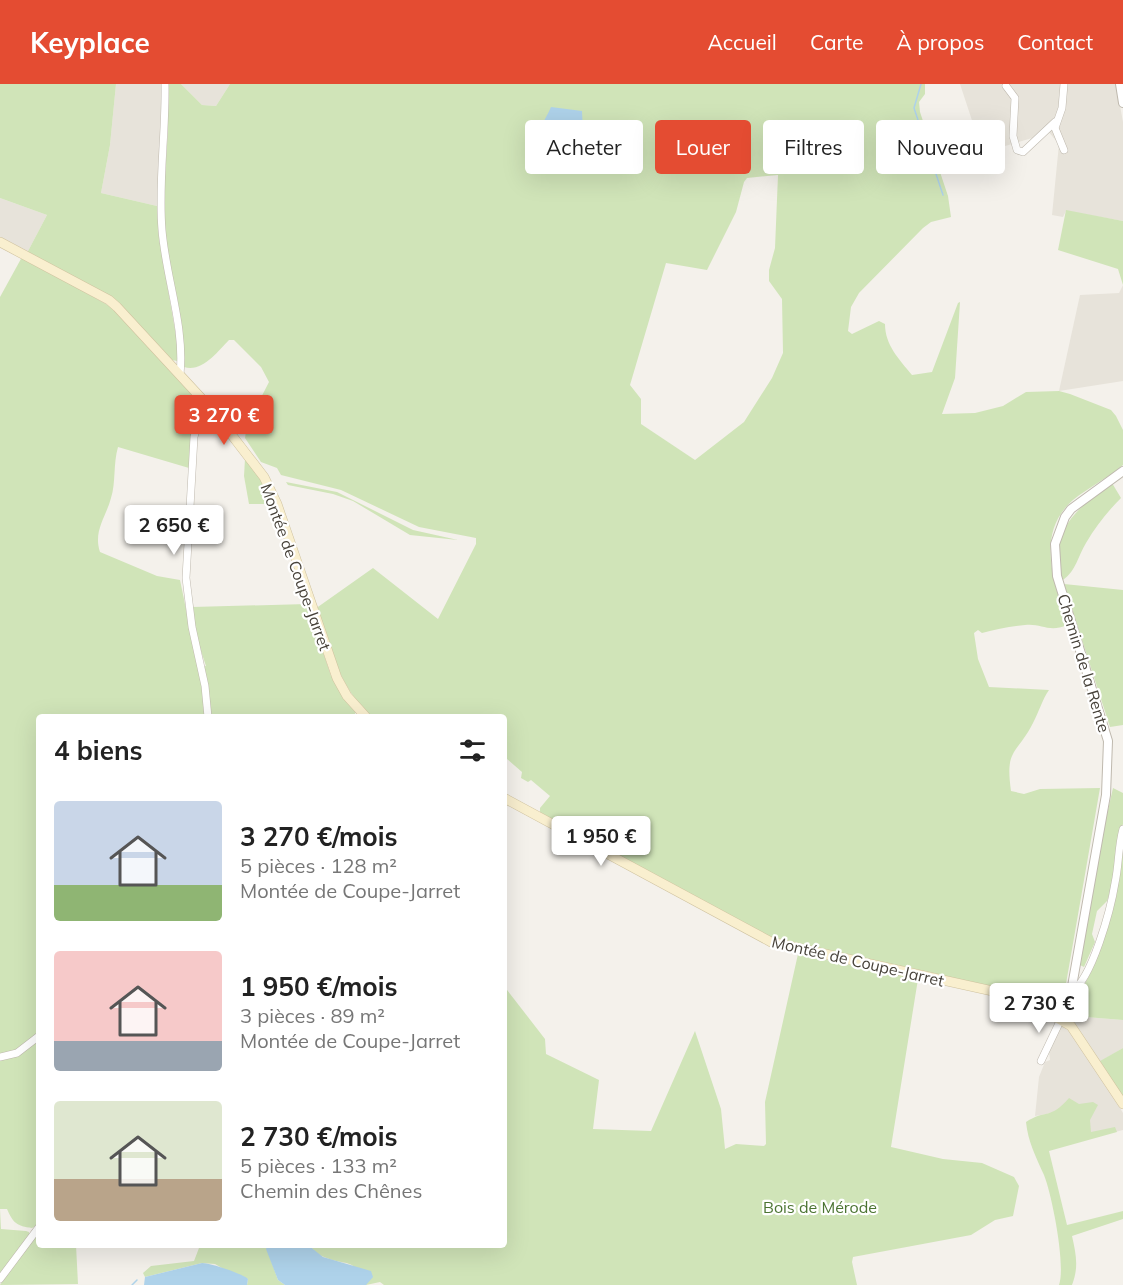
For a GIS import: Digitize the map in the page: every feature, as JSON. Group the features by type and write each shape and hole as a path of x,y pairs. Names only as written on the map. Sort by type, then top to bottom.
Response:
{"main road":[{"name":"Montée de Coupe-Jarret","path":"0,242 109,300 204,401 254,460 271,490 330,662 347,696 363,714"},
{"name":"Montée de Coupe-Jarret","path":"507,800 771,942 1006,994 1031,1003 1061,1019 1077,1034 1123,1104"}],"street":[{"path":"165,84 160,209 163,248 181,339 180,375"},
{"path":"1006,86 1015,98 1014,136 1017,150 1023,152 1055,122 1062,108 1064,84"},
{"path":"1120,84 1123,103"},
{"path":"1055,122 1056,132 1064,150"},
{"path":"204,401 194,437 186,578 208,714"},
{"name":"Chemin de la Rente","path":"1061,1019 1066,1012 1071,992 1106,795 1109,757 1108,741 1099,707 1057,576 1055,544 1065,517 1071,509 1123,471"},
{"path":"1071,992 1082,982 1098,946 1114,890 1119,843 1123,829"},
{"path":"1041,1061 1061,1019"},
{"path":"0,1057 17,1053 36,1038"},
{"path":"0,1279 36,1231"}],"shaded area":[{"path":"116,84 162,84 157,206 101,193 110,145"},
{"path":"181,84 230,84 216,106 202,105"},
{"path":"960,84 1116,84 1123,122 1123,221 1066,211 1063,217 1052,215 1059,144 1046,129 1039,136 1005,146 1005,120 972,120"},
{"path":"0,198 47,215 27,253 0,238"},
{"path":"1123,285 1123,381 1059,391 1080,295 1119,293"},
{"path":"1073,1016 1123,1020 1123,1048 1094,1065 1123,1113 1123,1130 1076,1142 1063,1111 1035,1116 1039,1077 1045,1062 1050,1060 1049,1051 1060,1027"}],"green space":[{"path":"0,84 116,84 110,145 101,193 157,206 159,238 179,353 177,361 172,360 135,320 27,253 47,215 0,198"},
{"path":"167,84 181,84 202,105 216,106 230,84 925,84 925,94 919,102 923,120 876,120 876,174 941,174 948,196 951,217 931,222 923,228 859,293 851,307 848,331 852,334 879,321 885,324 890,345 912,375 932,372 960,302 955,378 942,414 975,413 1003,406 1026,392 1059,391 1111,410 1123,430 1123,465 1073,500 1061,513 1054,528 1051,543 1053,576 1067,625 1050,628 1025,625 982,633 978,630 974,633 978,659 989,687 1049,690 1027,734 1013,753 1010,767 1011,791 1024,794 1040,789 1100,788 1063,1001 1057,1006 1026,996 773,938 540,814 540,808 550,796 531,780 528,782 521,778 522,772 507,759 507,714 368,714 351,693 344,680 315,609 373,568 438,619 476,544 476,538 419,527 341,490 281,475 277,468 261,462 245,438 247,425 269,382 261,367 234,340 229,340 203,364 191,368 184,367 183,338 166,251 163,206 168,130","holes":["778,175 775,248 769,270 769,281 782,299 783,353 772,378 744,422 695,460 641,424 641,399 630,385 666,263 707,270 736,212 744,182 747,178"]},
{"path":"1066,210 1123,221 1123,285 1118,269 1058,250"},
{"path":"22,257 113,308 197,400 189,468 118,447 113,492 101,524 98,544 100,552 157,576 180,580 198,667 206,666 198,642 192,607 307,604 331,676 356,712 355,714 36,714 36,1036 21,1049 0,1055 0,297"},
{"path":"245,459 267,488 271,504 249,504 244,476"},
{"path":"286,482 337,492 413,530 458,540 410,535 353,501 333,494 288,485"},
{"path":"1112,483 1121,498 1098,525 1074,568 1063,580 1059,563 1059,548 1068,523 1088,502"},
{"path":"1064,584 1123,590 1123,725 1110,727"},
{"path":"1113,788 1123,793 1123,824 1117,844 1113,883 1107,901 1097,911 1092,934 1095,942 1084,967 1078,964 1097,858"},
{"path":"1123,836 1123,1020 1073,1016 1075,1000 1096,962 1107,927"},
{"name":"Bois de Mérode","path":"798,954 918,979 891,1147 943,1159 982,1163 1014,1177 1019,1186 1013,1216 995,1220 971,1235 853,1257 857,1285 384,1285 380,1282 366,1285 353,1266 322,1256 312,1248 507,1248 507,990 545,1039 546,1054 599,1080 593,1129 651,1131 695,1031 721,1109 725,1149 736,1144 764,1146 766,1144 765,1102"},
{"path":"36,1041 36,1226 32,1228 19,1225 11,1218 7,1209 0,1209 0,1059 18,1056"},
{"path":"1123,1048 1123,1098 1100,1061"},
{"path":"1069,1098 1079,1104 1093,1102 1098,1105 1090,1120 1091,1132 1115,1127 1117,1132 1049,1151 1067,1225 1123,1211 1123,1219 1072,1236 1076,1272 1072,1285 1059,1285 1061,1263 1054,1214 1044,1175 1030,1143 1026,1122 1052,1112"},
{"path":"0,1209 1,1229 26,1231 29,1232 29,1237 0,1276"},
{"path":"36,1233 36,1248 76,1248 78,1284 0,1285"},
{"path":"199,1248 267,1248 278,1280 285,1285 247,1285 248,1279 232,1274 215,1264 202,1263 145,1277 143,1273 151,1266 194,1261"}],"water":[{"path":"551,107 582,111 582,120 544,120"},
{"path":"312,1248 323,1257 371,1271 373,1277 366,1285 285,1285 278,1280 266,1249"},
{"path":"202,1263 240,1274 248,1279 247,1285 144,1285 145,1277"}],"waterway":[{"path":"921,84 914,108 943,195"},
{"path":"132,1285 137,1280"}]}
